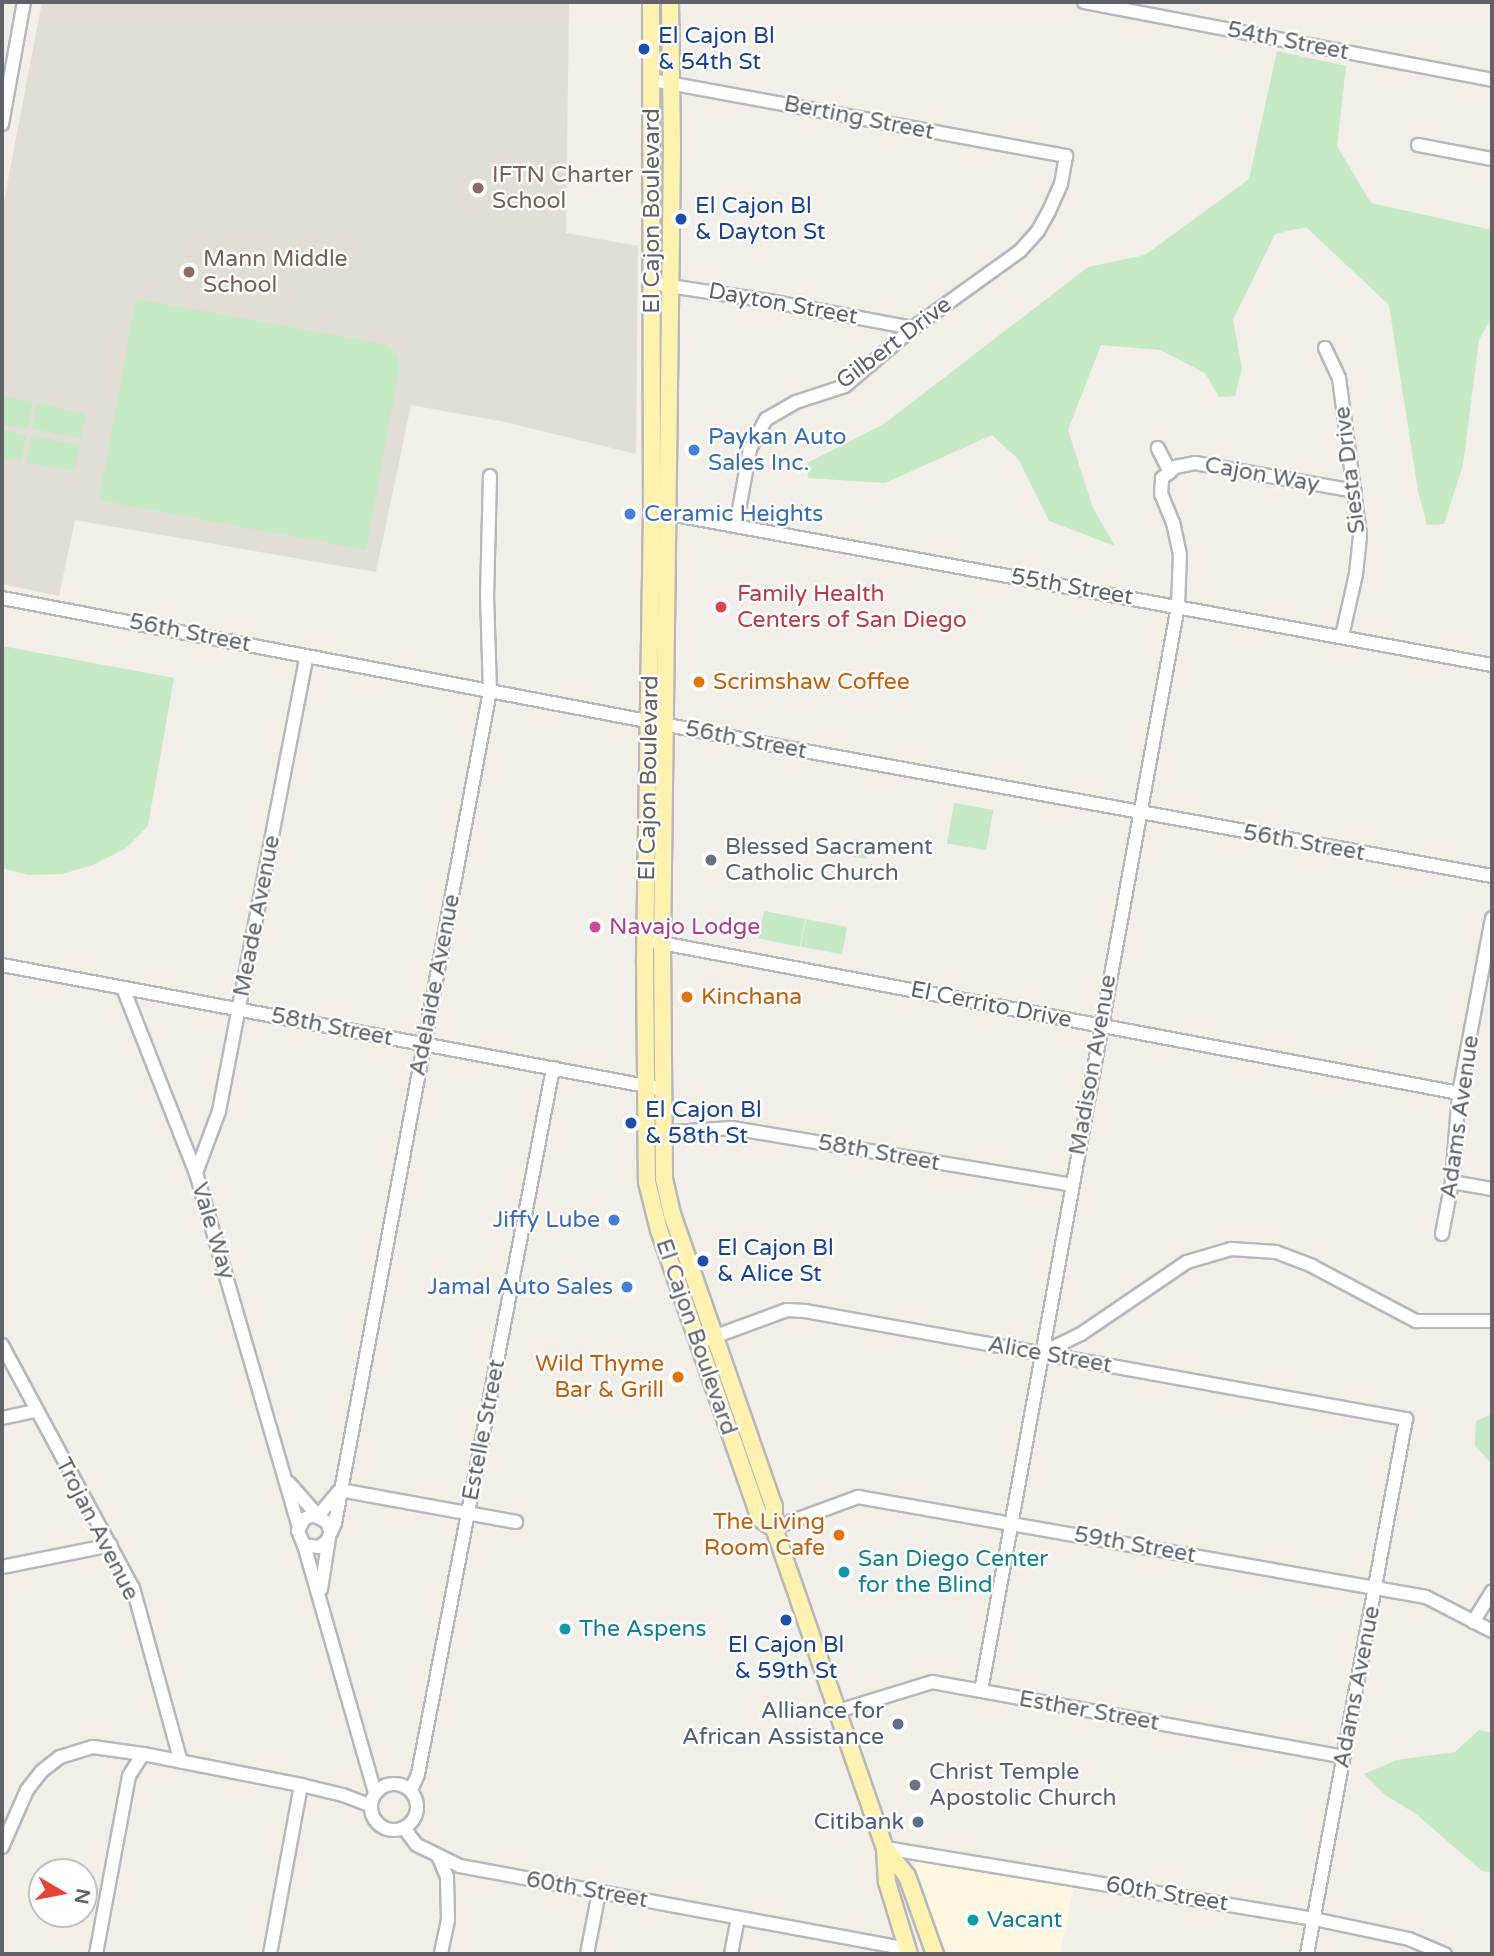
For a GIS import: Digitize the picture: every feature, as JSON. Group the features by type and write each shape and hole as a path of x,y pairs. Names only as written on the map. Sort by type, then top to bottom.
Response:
{"main road":[{"name":"El Cajon Boulevard","path":"651,2 652,282 660,512"},
{"name":"El Cajon Boulevard","path":"670,2 671,286 660,512 658,723 664,1180 672,1214 774,1507 774,1528 885,1848 887,1882 908,1952"},
{"name":"El Cajon Boulevard","path":"658,723 646,940 647,1182 655,1219 760,1519 774,1528"},
{"name":"El Cajon Boulevard","path":"885,1848 907,1876 935,1954"}],"street":[{"path":"2,124 4,96 24,2"},
{"name":"54th Street","path":"1084,2 1492,80"},
{"name":"Berting Street","path":"652,80 1066,156"},
{"path":"1418,145 1492,159"},
{"name":"Gilbert Drive","path":"736,526 750,449 766,419 796,402 845,386 914,328 1020,251 1038,231 1061,184 1066,156"},
{"name":"Dayton Street","path":"652,282 914,328"},
{"name":"Siesta Drive","path":"1325,348 1339,378 1360,536 1356,574 1342,636"},
{"path":"1158,448 1170,472"},
{"name":"Cajon Way","path":"1170,472 1175,467 1195,463 1355,491"},
{"name":"Madison Avenue","path":"981,1691 1178,606 1180,555 1173,523 1161,494 1162,478 1170,472"},
{"name":"Adelaide Avenue","path":"330,1534 335,1523 490,691 487,598 490,476"},
{"name":"55th Street","path":"660,512 1492,664"},
{"name":"56th Street","path":"2,598 1140,814 1492,876"},
{"name":"Meade Avenue","path":"196,1173 219,1111 307,656"},
{"name":"Adams Avenue","path":"1441,1234 1452,1182 1459,1093 1492,918"},
{"name":"El Cerrito Drive","path":"646,940 1459,1093"},
{"name":"58th Street","path":"2,965 662,1089"},
{"name":"Vale Way","path":"122,988 196,1173 287,1480 299,1536 320,1596 376,1792"},
{"name":"Estelle Street","path":"411,1790 418,1774 553,1068"},
{"name":"58th Street","path":"645,1134 732,1128 1072,1185"},
{"path":"1452,1182 1492,1189"},
{"path":"1042,1353 1081,1334 1187,1262 1231,1249 1276,1252 1312,1266 1416,1321 1492,1321"},
{"name":"Alice Street","path":"698,1342 786,1310 1406,1419"},
{"name":"Trojan Avenue","path":"2,1345 35,1412 133,1588 181,1762"},
{"path":"2,1418 35,1412"},
{"name":"Adams Avenue","path":"1307,1954 1406,1419"},
{"name":"Vale Way","path":"287,1480 318,1516 327,1522 330,1534 320,1596"},
{"path":"340,1490 516,1522"},
{"name":"Adelaide Avenue","path":"318,1516 340,1490"},
{"name":"59th Street","path":"774,1528 858,1497 1426,1597 1492,1631"},
{"path":"299,1527 309,1517 318,1516"},
{"path":"304,1545 319,1547 330,1534"},
{"path":"2,1567 111,1545"},
{"path":"1473,1622 1492,1591"},
{"name":"Esther Street","path":"838,1712 932,1682 1343,1757"},
{"name":"60th Street","path":"2,1847 27,1790 50,1763 71,1752 93,1747 143,1754 343,1795 371,1806 374,1818 382,1826 393,1830 404,1828 416,1845 460,1866 738,1917 908,1952"},
{"path":"96,1954 129,1776 143,1754"},
{"path":"371,1806 376,1792 386,1784 399,1784 411,1790 416,1799 417,1810 413,1821 404,1828"},
{"path":"270,1954 301,1785"},
{"name":"60th Street","path":"885,1848 1314,1919 1409,1939 1445,1954"},
{"path":"439,1858 447,1877 448,1920 442,1954"},
{"path":"587,1954 599,1892"},
{"path":"731,1954 738,1917"}],"shaded area":[{"name":"Mann Middle School","path":"42,2 569,2 566,233 638,246 636,454 505,422 411,405 376,572 75,520 59,596 2,584 2,211"},
{"path":"919,1857 1074,1886 1060,1954 947,1954 915,1865"}],"green space":[{"path":"1277,51 1346,66 1337,146 1371,203 1492,230 1492,316 1479,340 1463,465 1444,524 1427,525 1418,491 1389,305 1306,227 1275,234 1233,320 1242,368 1235,396 1219,397 1205,373 1160,350 1101,345 1068,430 1093,508 1115,546 1049,521 1019,460 992,435 885,483 808,478 807,463 884,424 1088,267 1145,255 1249,179"},
{"path":"136,299 389,345 398,357 399,370 366,550 99,500"},
{"path":"2,396 33,402 28,429 2,424"},
{"path":"37,403 86,413 81,439 32,428"},
{"path":"2,430 27,435 21,462 2,458"},
{"path":"31,436 80,445 76,471 26,463"},
{"path":"2,646 174,678 148,826 126,848 93,865 62,874 28,875 2,868"},
{"path":"954,803 993,810 986,850 947,843"},
{"path":"855,839 869,841 866,859 852,857"},
{"path":"764,911 805,919 800,946 759,938"},
{"path":"806,919 847,927 842,954 801,946"},
{"path":"1492,1414 1492,1464 1475,1446 1476,1421"},
{"path":"1479,1730 1492,1733 1492,1873 1482,1871 1416,1814 1384,1794 1364,1774 1397,1760 1455,1752"}],"place":[{"name":"El Cajon Bl & 54th St","path":"644,49"},
{"name":"IFTN Charter School","path":"478,188"},
{"name":"El Cajon Bl & Dayton St","path":"681,219"},
{"name":"Mann Middle School","path":"189,272"},
{"name":"Paykan Auto Sales Inc.","path":"694,450"},
{"name":"Ceramic Heights","path":"630,514"},
{"name":"Family Health Centers of San Diego","path":"721,607"},
{"name":"Scrimshaw Coffee","path":"699,682"},
{"name":"Blessed Sacrament Catholic Church","path":"711,860"},
{"name":"Navajo Lodge","path":"595,927"},
{"name":"Kinchana","path":"687,997"},
{"name":"El Cajon Bl & 58th St","path":"631,1123"},
{"name":"Jiffy Lube","path":"614,1220"},
{"name":"El Cajon Bl & Alice St","path":"703,1261"},
{"name":"Jamal Auto Sales","path":"627,1287"},
{"name":"Wild Thyme Bar & Grill","path":"678,1377"},
{"name":"The Living Room Cafe","path":"839,1535"},
{"name":"San Diego Center for the Blind","path":"844,1572"},
{"name":"El Cajon Bl & 59th St","path":"786,1620"},
{"name":"The Aspens","path":"565,1629"},
{"name":"Alliance for African Assistance","path":"898,1724"},
{"name":"Christ Temple Apostolic Church","path":"915,1785"},
{"name":"Citibank","path":"918,1822"},
{"name":"Vacant","path":"973,1920"}]}
